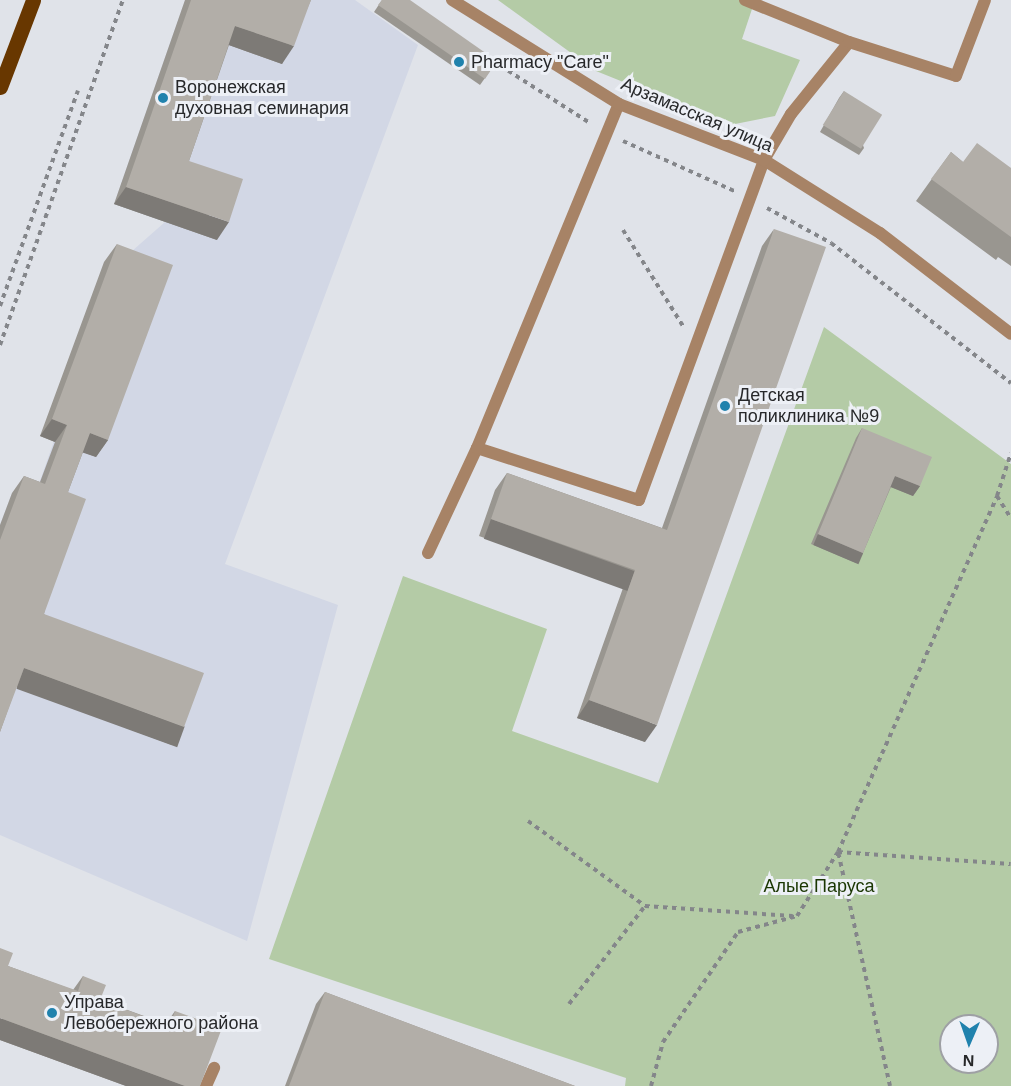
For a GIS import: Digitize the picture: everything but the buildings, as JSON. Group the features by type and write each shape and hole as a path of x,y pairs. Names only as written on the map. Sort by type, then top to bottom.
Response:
{"main road":[{"path":"0,87 33,0"}],"street":[{"name":"Арзамасская улица","path":"452,0 619,104 764,160 880,233 1011,334"},
{"path":"744,0 849,42 956,76 985,0"},
{"path":"477,448 639,500 764,160 791,114 849,42"},
{"path":"428,553 477,448 619,104"},
{"path":"207,1086 213,1068"}],"path":[{"path":"0,345 123,0"},
{"path":"486,57 607,133 750,198 831,243 1011,383"},
{"path":"0,306 78,91"},
{"path":"623,230 695,346"},
{"path":"651,1086 663,1042 738,932 797,916 838,852 997,496 1011,453"},
{"path":"997,496 1011,518"},
{"path":"528,821 645,906 797,916"},
{"path":"838,852 1011,864"},
{"path":"838,852 890,1086"},
{"path":"569,1004 645,906"}],"shaded area":[{"path":"185,0 355,0 418,45 225,564 338,605 247,941 0,835 0,525 12,493 33,501 115,266 165,222 114,204"}],"green space":[{"path":"498,0 755,0 742,39 800,60 775,116 730,125 596,71"},
{"name":"Алые Паруса","path":"824,327 1011,464 1011,1086 625,1086 626,1078 269,959 403,576 547,629 512,731 658,783"}],"place":[{"name":"Pharmacy \"Care\"","path":"459,62"},
{"name":"Воронежская духовная семинария","path":"163,98"},
{"name":"Детская поликлиника №9","path":"725,406"},
{"name":"Управа Левобережного района","path":"52,1013"}]}
